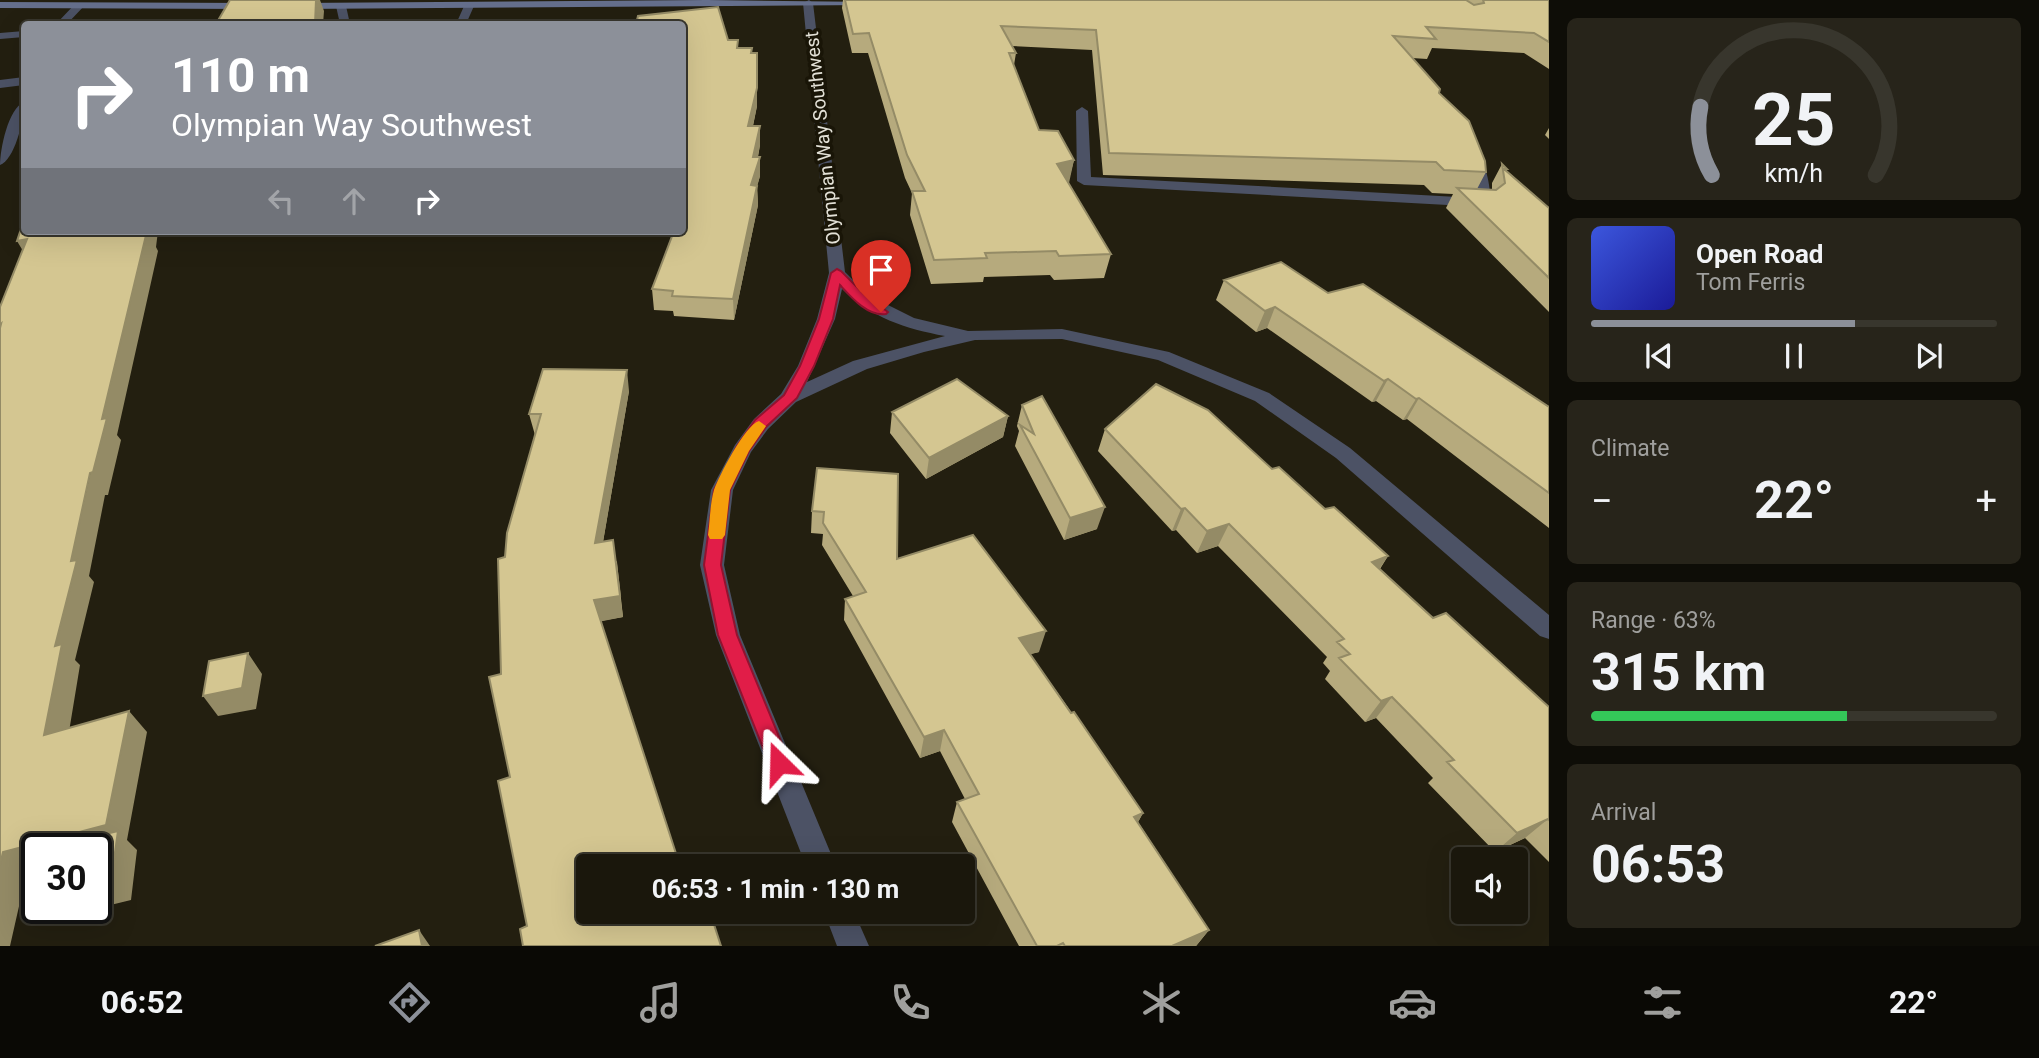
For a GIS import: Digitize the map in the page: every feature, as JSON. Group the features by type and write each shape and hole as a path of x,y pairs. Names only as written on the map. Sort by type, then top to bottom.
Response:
{"main road":[{"path":"287,6 886,2"},
{"path":"0,5 204,3 260,6"}],"street":[{"name":"Olympian Way Southwest","path":"808,3 837,273 826,319 807,366 789,398 761,424 742,450 722,490 712,565 728,635 816,854"},
{"path":"64,21 80,5"},
{"path":"341,6 344,21"},
{"path":"462,21 470,6"},
{"path":"0,36 21,34"},
{"path":"0,84 21,81"},
{"path":"1082,111 1084,181 1484,203 1482,183 1466,140"},
{"path":"0,161 21,113"},
{"name":"Olympian Way Southwest","path":"837,273 859,297 902,322 932,330 975,335"},
{"path":"975,335 1062,334 1150,353 1262,397 1343,453 1549,629"},
{"name":"Olympian Way Southwest","path":"789,398 860,365 920,347 975,335"},
{"path":"844,924 853,946"}],"building":[{"path":"230,0 316,0 315,21 218,21"},
{"path":"845,0 1466,0 1474,5 1484,3 1483,0 1549,0 1549,42 1534,33 1426,27 1436,39 1393,36 1440,89 1439,93 1469,121 1485,161 1486,172 1444,170 1436,162 1109,153 1096,30 1001,26 1016,53 1009,53 1039,130 1058,131 1074,160 1057,164 1111,254 1059,256 1056,251 985,253 987,258 934,260 912,191 925,191 907,155 869,33 853,34"},
{"path":"718,7 728,40 738,40 737,48 752,48 751,53 757,53 757,88 748,126 760,126 753,157 760,157 751,185 757,186 733,299 672,296 673,291 652,289 672,235 686,235 686,21 637,21 638,16"},
{"path":"1502,164 1507,169 1504,169 1549,208 1549,278 1457,188 1496,190 1505,183"},
{"path":"21,229 21,235 146,235 102,419 107,418 93,472 90,473 71,561 77,560 55,646 62,644 44,735 129,711 106,825 75,833 21,833 21,847 3,852 0,865 0,307 27,239 17,241"},
{"path":"1281,262 1328,293 1363,284 1549,407 1549,493 1419,398 1416,399 1388,379 1384,381 1275,307 1265,311 1224,280"},
{"path":"543,369 627,370 595,543 613,540 620,596 594,600 676,854 576,854 576,924 714,924 721,946 523,946 520,929 527,926 498,781 510,777 489,677 501,674 498,559 505,557 507,533 541,414 529,414"},
{"path":"957,379 1008,416 929,458 892,412"},
{"path":"1156,384 1208,410 1272,469 1279,467 1325,509 1334,507 1388,556 1372,562 1433,618 1446,613 1549,707 1549,820 1517,833 1447,762 1454,760 1392,697 1381,701 1339,658 1350,654 1337,642 1344,639 1229,524 1207,531 1185,508 1181,509 1105,429"},
{"path":"1042,396 1105,507 1070,518 1020,425 1034,434 1022,405"},
{"path":"817,468 898,474 897,559 973,535 1046,631 1019,638 1143,813 1134,817 1209,930 1172,946 1065,946 1063,943 1057,946 1037,946 957,802 979,794 944,730 924,737 845,599 866,592 823,523 824,512 812,511"},
{"path":"248,653 242,688 203,696 209,661"},
{"path":"118,831 112,874 112,833 110,833"},
{"path":"419,930 422,946 375,946"}],"slow traffic":[{"path":"716,535 722,490 742,450 759,426"}],"route":[{"path":"779,763 728,635 712,565 722,490 742,450 761,424 789,398 807,366 826,319 837,273 859,297 881,312"}]}
